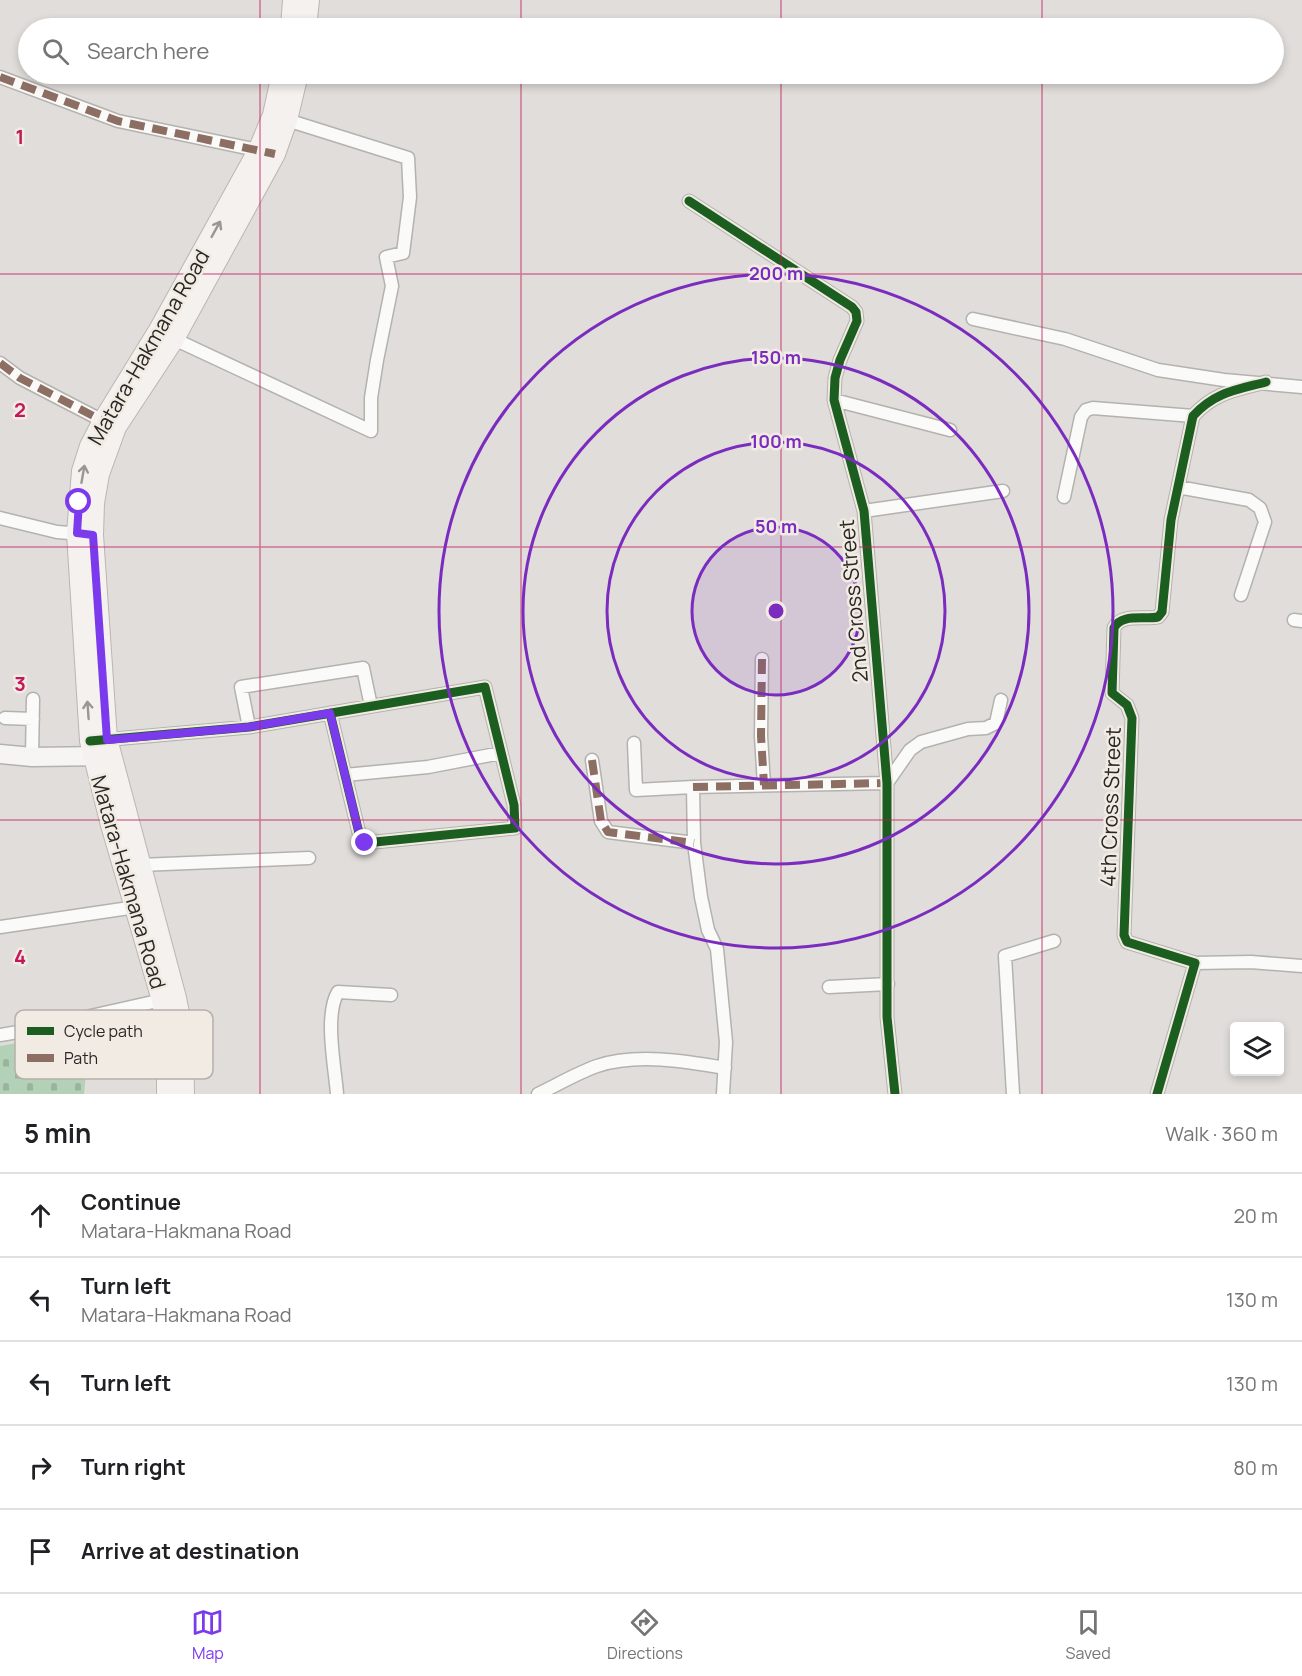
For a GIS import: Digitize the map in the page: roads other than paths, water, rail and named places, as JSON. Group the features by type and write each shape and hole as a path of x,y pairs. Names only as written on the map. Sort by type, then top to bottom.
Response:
{"main road":[{"path":"292,18 293,0"},
{"path":"307,18 309,0"},
{"name":"Matara-Hakmana Road","path":"85,534 99,474 116,427 174,339 267,152 280,84"},
{"name":"Matara-Hakmana Road","path":"163,1010 136,907 100,748 82,471 90,446 103,421 287,120 296,84"},
{"path":"0,754 32,757 100,748"},
{"name":"Matara-Hakmana Road","path":"100,748 140,865 178,1010"},
{"name":"Matara-Hakmana Road","path":"184,1079 184,1094"}],"street":[{"path":"0,77 18,84"},
{"path":"19,84 118,121 267,152"},
{"path":"174,339 371,431 372,388 392,286 386,257 403,252 410,197 408,159 287,120"},
{"name":"2nd Cross Street","path":"689,201 852,307 857,321 840,360 835,378 834,400 864,511 887,783 887,1017 895,1094"},
{"path":"973,320 1065,339 1158,370 1224,380 1302,387"},
{"path":"0,363 20,378 103,421"},
{"path":"1065,496 1081,417 1086,410 1093,408 1193,416 1205,404 1224,393 1266,382"},
{"path":"834,400 950,430"},
{"name":"4th Cross Street","path":"1193,416 1171,520 1162,612 1158,617 1128,618 1116,623 1112,693 1127,705 1132,718 1124,935 1127,942 1196,963"},
{"path":"1178,487 1250,500 1260,508 1266,522 1241,595"},
{"path":"864,511 1003,491"},
{"path":"0,518 57,532 85,534"},
{"path":"762,659 760,736 764,785"},
{"path":"249,727 242,687 363,668 371,706"},
{"path":"100,748 249,727 330,713 371,706 485,687 514,805 515,828 365,843 360,837 330,713"},
{"path":"32,757 33,699"},
{"path":"634,743 636,790 887,783 910,750 921,742 968,729 986,728 996,723 1001,700"},
{"path":"5,718 33,719"},
{"path":"345,775 428,767 501,753"},
{"path":"592,760 601,821 608,832 694,843"},
{"path":"693,787 694,843 701,897 708,930 717,949 726,1042 723,1094"},
{"path":"140,865 309,858"},
{"path":"0,927 136,907"},
{"path":"1013,1094 1005,956 1054,941"},
{"path":"1157,1094 1196,963 1251,962 1302,966"},
{"path":"829,987 888,984"},
{"path":"338,1094 332,1044 332,1002 338,992 390,995"},
{"path":"117,1010 162,1000"},
{"path":"0,1035 15,1032"},
{"path":"538,1094 598,1066 641,1059 687,1062 725,1068"}]}
